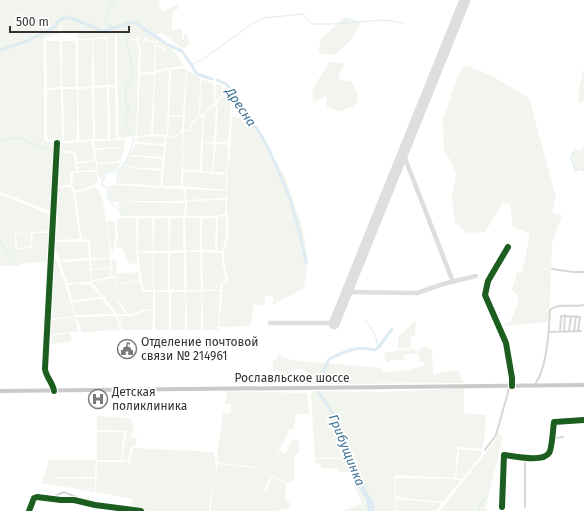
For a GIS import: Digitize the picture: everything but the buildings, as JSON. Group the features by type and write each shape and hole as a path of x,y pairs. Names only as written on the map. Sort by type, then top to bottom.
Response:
{"main road":[{"name":"Рославльское шоссе","path":"0,391 584,385"}],"street":[{"path":"54,391 44,369 57,143"},
{"path":"485,450 496,435 512,378 506,343 485,295 488,281 508,247"},
{"path":"552,269 584,272"},
{"path":"534,385 540,379 543,370 549,332 550,310 559,305 584,305"},
{"path":"549,332 580,331 580,317 561,316 560,331"},
{"path":"564,332 565,316"},
{"path":"569,331 571,316"},
{"path":"573,331 576,316"},
{"path":"502,507 504,455 538,459 545,457 549,453 554,422 584,420"},
{"path":"551,439 563,438"},
{"path":"525,457 525,507"},
{"path":"55,499 55,496 64,492 92,504"},
{"path":"29,511 34,498 37,497 74,500 115,509 141,511"}],"shaded area":[{"path":"0,0 159,0 160,7 163,12 179,4 178,9 173,13 172,29 173,31 178,28 182,30 182,39 184,40 184,33 187,34 190,43 184,48 180,47 163,33 153,35 158,39 155,43 145,38 141,47 138,45 140,35 138,39 128,39 137,41 137,46 139,48 136,136 118,138 117,35 115,35 115,85 108,85 108,37 78,39 77,32 62,33 61,24 60,34 44,38 44,139 48,142 56,143 52,212 0,192"},
{"path":"345,17 359,21 360,23 353,37 344,47 331,55 318,53 321,39"},
{"path":"93,39 107,39 107,85 94,86"},
{"path":"78,40 92,40 92,86 78,87"},
{"path":"145,40 155,44 154,72 140,73 141,48"},
{"path":"160,40 172,49 184,66 155,71 156,46 165,50 166,49 156,44"},
{"path":"46,41 60,41 61,87 47,88"},
{"path":"62,41 76,41 76,87 62,87"},
{"path":"329,62 345,63 338,78 340,80 351,81 355,88 358,97 354,108 348,108 341,112 327,107 326,96 314,102 312,90"},
{"path":"467,66 491,76 529,98 556,197 552,213 562,215 552,243 549,322 501,326 510,322 516,309 519,296 512,290 517,272 522,273 530,234 513,227 510,204 503,203 485,232 468,233 455,223 452,198 456,174 451,161 444,152 443,120 456,81 462,68"},
{"path":"584,68 584,101 578,104 579,88"},
{"path":"169,69 167,135 153,134 155,73"},
{"path":"186,69 183,116 169,115 171,70"},
{"path":"187,70 200,78 199,116 191,123 189,131 184,130"},
{"path":"154,74 151,134 137,137 140,75"},
{"path":"201,79 214,84 214,104 201,116 200,115"},
{"path":"216,84 221,85 226,91 215,103"},
{"path":"107,87 108,139 95,139 94,88"},
{"path":"109,87 115,87 116,139 110,139"},
{"path":"92,88 93,139 79,140 78,89"},
{"path":"61,89 62,141 57,141 48,139 47,137 47,90"},
{"path":"63,89 77,89 77,140 64,141"},
{"path":"227,92 230,94 231,99 228,143 216,142 218,108 216,104"},
{"path":"215,105 214,142 203,142 204,116"},
{"path":"232,116 249,120 262,138 285,177 303,229 308,263 304,288 273,305 273,297 266,295 264,305 254,304 250,326 219,327 223,283 228,281 224,262 224,252 228,237 227,167 230,158"},
{"path":"169,117 183,117 182,130 176,136 168,135"},
{"path":"199,117 203,117 200,156 195,157 201,157 199,171 183,169 183,159 189,159 183,158 183,147 190,147 183,146 183,142 190,142 183,141 184,131 190,132 192,124"},
{"path":"183,132 181,186 162,186 167,136 176,137"},
{"path":"152,136 165,137 164,144 137,142 137,138"},
{"path":"126,140 124,147 95,148 94,141"},
{"path":"91,141 95,160 77,162 76,152 58,149 58,144"},
{"path":"203,143 214,144 212,172 202,171"},
{"path":"136,144 164,146 163,157 130,155"},
{"path":"216,144 228,145 226,172 213,172"},
{"path":"584,144 584,172 582,168 574,173 571,152 582,149"},
{"path":"124,148 121,161 97,163 95,150"},
{"path":"58,151 74,154 77,171 70,171 70,185 56,186"},
{"path":"129,156 163,159 162,169 132,167 124,164"},
{"path":"95,161 97,170 79,171 77,164"},
{"path":"121,163 117,169 105,173 104,177 99,177 97,164"},
{"path":"124,165 132,168 162,171 160,186 116,183 117,173"},
{"path":"183,171 223,175 226,174 226,190 183,186"},
{"path":"97,172 98,180 94,186 75,191 72,185 73,173"},
{"path":"115,185 184,189 185,201 112,202 109,199 109,187"},
{"path":"71,187 80,239 54,240 56,188"},
{"path":"96,187 103,202 110,258 91,258 90,240 82,239 75,193"},
{"path":"186,189 226,191 226,198 186,200"},
{"path":"0,194 51,215 51,231 3,234 15,234 15,247 17,249 31,248 33,233 51,233 49,262 21,263 21,266 0,266"},
{"path":"226,200 225,214 216,216 186,216 187,201"},
{"path":"118,203 185,203 184,216 122,216"},
{"path":"226,216 226,237 222,251 217,251 218,217"},
{"path":"122,218 136,218 137,263 129,264 123,249 115,247 118,237 116,221"},
{"path":"138,218 152,218 153,251 138,251"},
{"path":"154,218 168,218 169,251 154,251"},
{"path":"170,218 183,218 183,250 170,251"},
{"path":"185,218 200,218 200,250 186,251"},
{"path":"202,218 216,218 215,250 202,249"},
{"path":"107,221 114,221 115,237 112,253 109,241"},
{"path":"31,233 30,247 17,248 16,234"},
{"path":"53,242 88,242 89,258 60,260"},
{"path":"52,249 64,281 75,316 49,319"},
{"path":"138,252 153,253 153,290 145,290 143,288"},
{"path":"186,252 200,252 201,290 187,290"},
{"path":"202,252 222,253 222,262 226,280 221,283 220,290 203,290"},
{"path":"154,253 168,253 168,290 154,291"},
{"path":"170,253 184,253 184,290 170,290"},
{"path":"110,259 110,267 91,269 91,260"},
{"path":"89,260 91,282 67,283 60,261 67,262"},
{"path":"112,260 116,260 117,274 138,272 139,280 116,284 115,276 111,277"},
{"path":"110,268 110,277 92,280 91,270"},
{"path":"114,278 115,285 140,281 144,292 153,292 153,309 128,314 117,298 116,299 126,314 117,314 104,298 109,294 103,297 92,282"},
{"path":"68,285 91,285 101,297 72,300"},
{"path":"201,291 201,330 187,330 186,292"},
{"path":"202,291 220,291 218,330 203,330"},
{"path":"155,292 169,292 169,330 155,330"},
{"path":"171,292 185,292 185,330 171,330"},
{"path":"102,299 114,314 76,315 72,302"},
{"path":"153,310 152,330 122,330 118,316 131,316"},
{"path":"116,316 120,330 82,332 76,317"},
{"path":"75,317 79,331 48,335 48,321"},
{"path":"416,322 415,336 411,337 411,347 399,349 398,337 411,326 411,323"},
{"path":"70,333 72,341 52,344 52,336"},
{"path":"427,347 432,350 433,374 458,370 464,383 306,384 307,372 303,369 291,370 289,372 292,377 281,374 282,371 273,371 273,360 276,360 278,355 290,360 381,368 384,372 413,370 414,368 424,366 424,362 420,362 419,353 404,355 404,360 390,360 390,362 386,362 384,353 412,349 419,351 419,348"},
{"path":"464,388 464,413 486,415 485,433 482,449 457,447 455,478 395,475 395,511 375,511 374,502 367,492 361,476 359,477 359,488 365,496 368,511 342,511 362,504 354,485 353,472 338,472 337,469 321,468 321,464 315,464 315,459 348,459 352,468 348,458 315,458 311,395 313,391 386,392"},
{"path":"227,391 307,393 309,414 296,414 293,429 289,429 285,441 278,451 286,454 292,439 299,440 299,453 294,456 294,481 288,483 254,467 221,463 217,460 223,413 231,413 231,404 225,404"},
{"path":"97,416 131,418 134,432 131,433 131,437 137,438 135,446 131,446 128,461 122,461 126,433 130,431 97,430"},
{"path":"97,432 124,432 121,460 97,460"},
{"path":"499,433 503,438 485,509 488,511 440,511 494,442"},
{"path":"133,448 214,452 216,474 209,511 142,511 132,507 132,499 96,492 97,462 127,462 129,464"},
{"path":"459,449 482,451 482,454 462,479 456,478"},
{"path":"49,460 96,460 95,477 54,477 95,479 95,492 42,483"},
{"path":"218,464 254,468 271,475 264,491 266,492 272,476 286,484 285,499 291,504 289,509 277,511 211,511"},
{"path":"362,476 367,492 374,502 375,511 368,511 365,497 359,488 359,477"},
{"path":"396,478 461,480 444,501 432,501 396,496"},
{"path":"396,499 442,503 436,511 396,511"}],"waterway":[{"path":"114,0 107,14 105,23 114,28"},
{"path":"191,65 203,59 252,24 263,18 303,14 312,24 383,20 404,23"},
{"name":"Дресна","path":"0,50 27,41 55,27 59,20 69,17 102,31 134,22 168,45 182,51 197,74 212,79"},
{"path":"126,24 126,38 133,69 131,80 127,86 125,98 129,111 126,118 126,125 127,129 134,138"},
{"name":"Дресна","path":"217,80 226,84 235,94 249,122 256,127 269,149 290,199 306,262"},
{"path":"0,142 12,138 20,138 37,146 54,150"},
{"path":"121,215 120,211 108,199 108,188 101,185 106,173 117,171 124,165 134,139"},
{"path":"575,148 570,157 575,170 581,169 584,171"},
{"path":"0,241 7,253 15,259"},
{"path":"365,320 374,333 378,348"},
{"name":"Грибущинка","path":"318,382 329,359 356,349 362,348 374,350 378,348 392,329"},
{"name":"Грибущинка","path":"318,392 337,419 343,447 351,454 360,480"},
{"path":"480,511 478,509 481,502 485,500"}],"taxiway":[{"path":"403,153 453,282"},
{"path":"347,292 417,293 443,284 476,276"},
{"path":"270,323 334,323"}],"runway":[{"path":"334,324 465,0"}],"cycle path":[{"path":"54,391 45,369 57,143"},
{"path":"508,247 488,281 485,295 506,343 512,386"},
{"path":"502,507 504,455 535,458 546,456 551,447 554,422 584,420"},
{"path":"29,511 34,498 37,497 74,500 95,505 141,511"}],"place":[{"name":"Отделение почтовой связи № 214961","path":"127,349"},
{"name":"Детская поликлиника","path":"98,399"}]}
